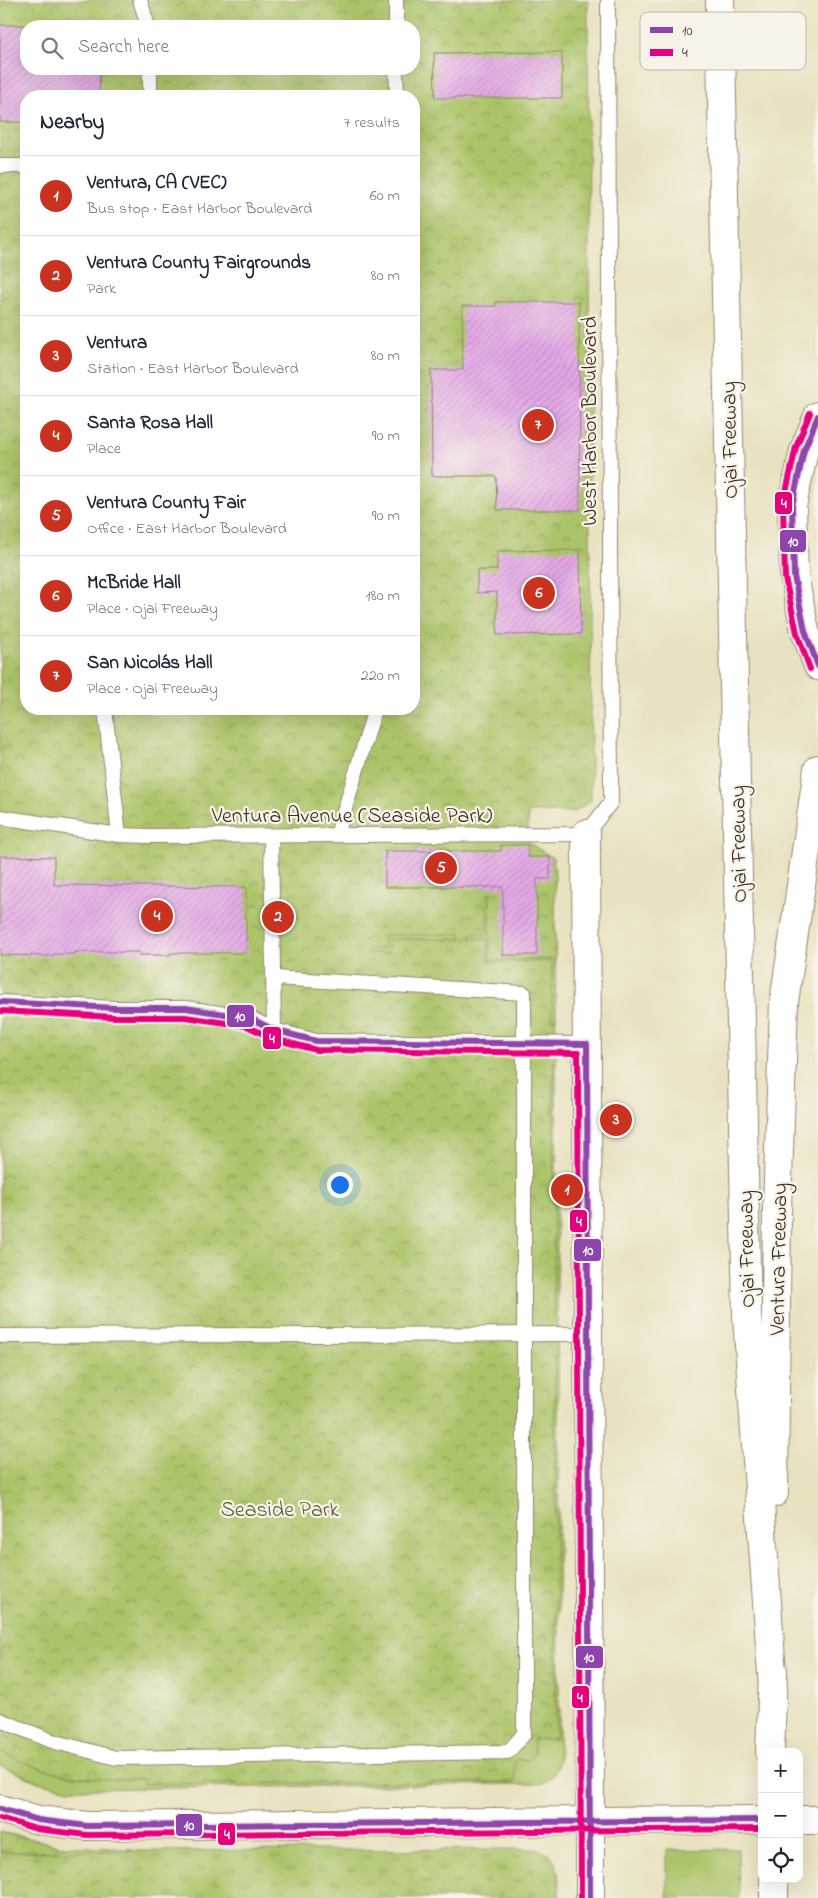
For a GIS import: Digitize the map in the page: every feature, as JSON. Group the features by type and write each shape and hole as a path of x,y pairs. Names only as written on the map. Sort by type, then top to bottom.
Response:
{"main road":[{"name":"Ojai Freeway","path":"721,70 746,1317 773,1688"},
{"path":"818,416 804,450 792,506 794,576 805,631 818,666"},
{"name":"Ventura Freeway","path":"770,1748 773,1688 777,1209 784,1002 818,769"},
{"path":"586,834 590,1898"},
{"path":"0,1809 38,1820 74,1825 145,1826 758,1820"},
{"path":"803,1820 818,1820"}],"lane":[{"path":"140,0 146,20"},
{"path":"396,0 396,20"},
{"name":"West Harbor Boulevard","path":"586,834 611,802 608,0"},
{"path":"150,75 150,90"},
{"path":"396,75 397,90"},
{"path":"0,166 20,166"},
{"path":"106,715 119,835"},
{"path":"337,835 373,715"},
{"name":"Ventura Avenue (Seaside Park)","path":"0,817 119,835 586,834"},
{"path":"271,836 274,1030"},
{"path":"0,1720 52,1741 116,1758 508,1752 524,1734 524,993 274,978"},
{"path":"0,1002 115,1008 186,1008 250,1018 274,1030 316,1041 587,1044"},
{"path":"0,1336 588,1334"}],"green space":[{"name":"Seaside Park","path":"0,0 588,0 591,800 575,812 528,812 528,842 553,858 555,875 559,1759 552,1777 543,1783 70,1789 38,1782 0,1765"},
{"path":"487,894 490,894 490,960 555,959 556,1019 552,1019 552,961 488,962 488,939 471,939 471,934 488,934"},
{"path":"461,934 461,939 388,939 388,953 368,953 368,949 384,949 384,935"},
{"path":"553,1063 556,1063 557,1315 554,1315"},
{"path":"555,1356 558,1356 559,1759 557,1768 550,1779 537,1784 70,1789 39,1782 0,1765 0,1752 54,1772 104,1779 143,1779 144,1784 515,1782 515,1760 528,1760 534,1753 534,1739 556,1739"},
{"path":"0,1832 63,1846 132,1849 133,1851 534,1849 543,1851 554,1860 558,1874 559,1898 0,1898"},
{"path":"0,1832 63,1846 132,1849 132,1851 0,1852"},
{"path":"738,1849 739,1898 667,1898 667,1850"}],"building":[{"path":"0,25 20,25 20,75 100,75 99,90 20,90 20,122 0,122"},
{"path":"562,52 562,98 435,98 434,53"},
{"path":"496,302 579,302 580,510 497,510 496,476 432,476 431,370 463,370 462,306 496,306"},
{"path":"580,550 581,634 497,635 497,592 477,593 477,570 497,570 497,551"},
{"path":"501,845 528,845 528,857 550,857 550,879 537,879 537,955 503,955 503,887 385,887 385,851 501,851"},
{"path":"0,856 54,857 54,885 246,887 246,953 139,955 139,952 75,952 75,954 53,954 53,956 0,955"}],"transit line":[{"name":"4","path":"810,413 796,447 783,506 785,578 797,633 810,669"},
{"name":"10","path":"818,416 804,450 792,506 794,576 805,631 818,666"},
{"name":"10","path":"0,1002 115,1008 186,1008 250,1018 274,1030 316,1041 587,1044 590,1898"},
{"name":"4","path":"0,1011 115,1017 185,1017 247,1026 271,1038 316,1050 578,1053 581,1898"},
{"name":"10","path":"0,1809 38,1820 87,1826 758,1820"},
{"name":"4","path":"0,1818 36,1829 87,1835 758,1829"}],"place":[{"name":"San Nicolás Hall","path":"538,425"},
{"name":"McBride Hall","path":"539,593"},
{"name":"Ventura County Fair","path":"441,868"},
{"name":"Santa Rosa Hall","path":"157,916"},
{"name":"Ventura County Fairgrounds","path":"278,917"},
{"name":"Ventura","path":"616,1120"},
{"name":"Ventura, CA (VEC)","path":"567,1190"}]}
